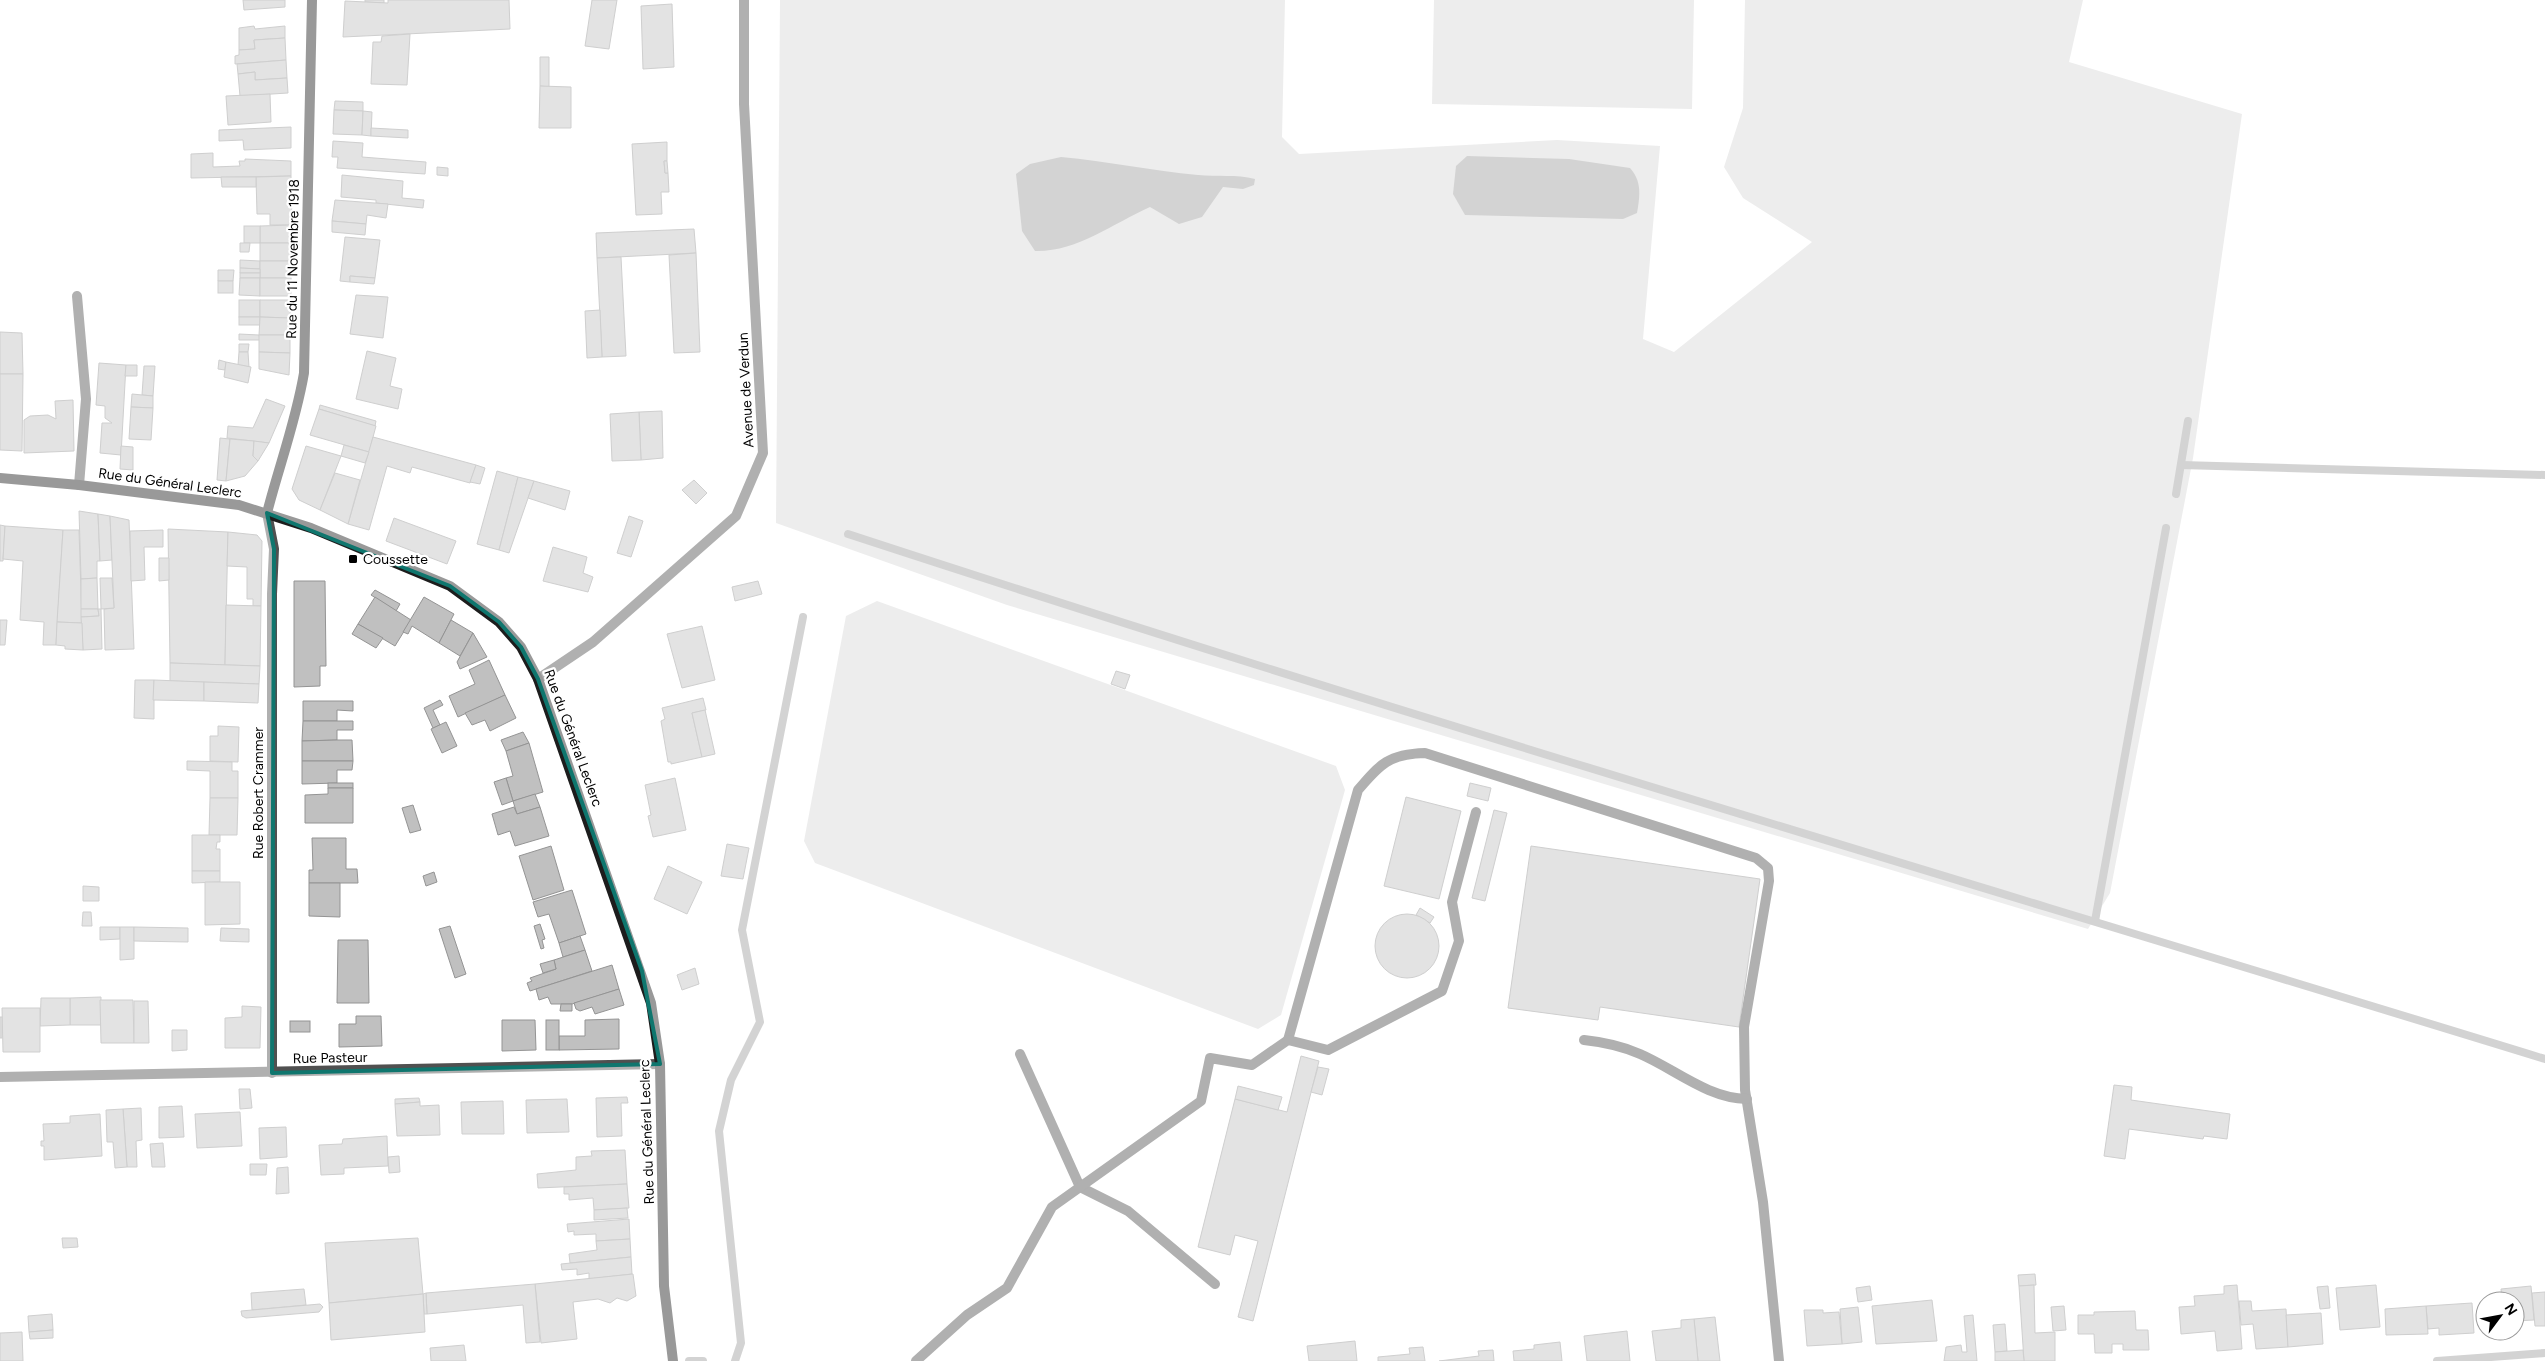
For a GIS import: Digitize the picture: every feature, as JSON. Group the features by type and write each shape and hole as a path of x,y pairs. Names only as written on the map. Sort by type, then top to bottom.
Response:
{"street":[{"name":"Rue du 11 Novembre 1918","path":"267,514 278,468 296,417 304,373 312,0"},
{"name":"Avenue de Verdun","path":"538,679 593,642 736,516 764,453 744,104 744,0"},
{"path":"77,296 86,399 79,485"},
{"name":"Rue du Général Leclerc","path":"0,478 79,485 239,505 311,528 450,586 499,622 521,648 538,679 642,970 651,1003 660,1064 664,1286 673,1361"},
{"name":"Rue Robert Crammer","path":"267,514 274,549 272,614 272,1073"},
{"path":"916,1361 967,1315 1007,1288 1052,1207 1201,1101 1210,1058 1252,1065 1288,1040 1358,790 1380,765 1405,754 1425,753 1734,850 1756,858 1768,868 1770,881 1744,1027 1747,1099 1763,1202 1779,1361"},
{"path":"1288,1040 1328,1050 1442,990 1459,941 1452,902 1476,812"},
{"path":"1584,1040 1608,1043 1640,1054 1710,1091 1730,1098 1747,1099"},
{"path":"1020,1054 1080,1187 1128,1211 1215,1284"},
{"name":"Rue Pasteur","path":"0,1077 660,1064"}],"highlighted area":[{"path":"267,513 450,586 499,622 521,647 538,679 642,971 660,1064 272,1073 274,549"}],"shaded area":[{"path":"780,0 1285,0 1282,137 1299,154 1557,140 1660,146 1643,339 1674,352 1812,242 1743,198 1724,167 1743,108 1745,0 2083,0 2069,62 2242,114 2193,458 2110,893 2088,929 1007,605 776,523"},
{"path":"1434,0 1694,0 1692,109 1432,104"},
{"path":"1467,156 1569,159 1630,168 1638,183 1637,213 1623,219 1465,215 1453,194 1456,166"},
{"path":"1061,157 1205,176 1255,179 1254,185 1243,189 1223,187 1202,217 1179,224 1150,207 1080,242 1050,250 1035,251 1022,231 1016,174 1030,164"},
{"path":"877,601 1336,766 1345,790 1281,1015 1258,1029 815,863 804,841 846,616"}],"building":[{"path":"243,0 285,0 285,7 244,10"},
{"path":"365,0 384,0 384,3 365,2"},
{"path":"388,0 509,0 510,29 343,37 345,1 388,3"},
{"path":"592,0 617,0 609,49 585,46"},
{"path":"672,4 674,67 643,69 641,6"},
{"path":"254,26 255,29 285,26 285,38 254,40 255,49 239,50 239,28"},
{"path":"410,34 407,85 371,84 373,42 381,42 382,36"},
{"path":"285,38 286,60 235,64 235,56 239,55 239,50 255,49 254,40"},
{"path":"540,57 549,57 549,87 540,86"},
{"path":"286,60 287,78 255,80 255,72 238,74 237,64"},
{"path":"255,72 255,80 287,78 288,93 240,96 238,74"},
{"path":"540,86 571,87 571,128 539,128"},
{"path":"270,94 271,122 228,125 226,96"},
{"path":"335,101 363,102 363,111 334,110"},
{"path":"334,110 363,111 362,135 333,134"},
{"path":"363,111 372,112 371,136 362,135"},
{"path":"291,127 291,148 244,150 243,140 219,141 219,130"},
{"path":"371,128 408,130 408,138 371,136"},
{"path":"333,141 363,143 362,157 426,162 425,174 337,168 338,157 332,157"},
{"path":"667,142 667,161 664,161 665,173 668,173 669,192 661,192 662,214 636,215 632,144"},
{"path":"213,153 213,167 240,166 239,161 245,161 245,159 291,161 291,176 191,178 191,154"},
{"path":"664,161 667,161 668,173 665,173"},
{"path":"437,167 448,168 448,176 437,175"},
{"path":"342,175 403,181 402,198 424,200 423,208 376,203 376,200 341,197"},
{"path":"291,176 292,225 270,225 270,214 257,214 256,177"},
{"path":"221,177 256,177 256,187 222,187"},
{"path":"335,200 388,204 386,218 367,215 366,224 332,221"},
{"path":"332,221 366,224 365,235 332,232"},
{"path":"292,225 291,243 260,243 260,226"},
{"path":"244,226 260,226 260,243 244,243"},
{"path":"694,229 696,253 597,258 596,233"},
{"path":"345,237 380,240 375,278 350,276 350,282 340,281"},
{"path":"240,243 250,243 249,252 240,252"},
{"path":"260,243 291,243 291,261 260,261"},
{"path":"696,253 700,352 674,353 669,255"},
{"path":"621,257 626,356 602,357 597,258"},
{"path":"240,260 260,261 260,269 240,268"},
{"path":"260,261 291,261 291,278 260,278"},
{"path":"240,268 260,269 260,273 240,273"},
{"path":"218,270 234,270 233,281 218,281"},
{"path":"240,273 260,273 260,278 240,278"},
{"path":"350,276 375,278 374,284 350,282"},
{"path":"240,278 260,278 260,296 239,295"},
{"path":"260,278 291,278 291,296 260,296"},
{"path":"218,281 233,281 233,293 218,293"},
{"path":"356,295 388,297 383,338 350,334"},
{"path":"239,300 260,300 260,317 239,317"},
{"path":"260,300 291,300 290,318 260,317"},
{"path":"600,310 602,357 587,358 585,311"},
{"path":"239,317 260,317 260,325 239,325"},
{"path":"260,317 290,318 290,335 259,335"},
{"path":"0,332 22,333 23,374 0,374"},
{"path":"239,334 259,335 260,340 239,340"},
{"path":"259,335 290,335 290,353 259,352"},
{"path":"239,344 249,344 248,352 239,352"},
{"path":"367,351 396,358 390,386 402,389 398,409 356,399"},
{"path":"239,352 248,352 249,367 238,365"},
{"path":"259,352 290,353 289,375 259,369"},
{"path":"219,360 226,362 225,370 218,369"},
{"path":"226,362 251,367 248,383 224,377"},
{"path":"99,363 126,365 121,455 100,453 102,423 112,423 105,418 105,406 96,405"},
{"path":"126,365 137,365 137,376 125,376"},
{"path":"144,366 155,366 153,396 142,395"},
{"path":"0,374 23,374 22,451 0,450"},
{"path":"132,394 153,396 153,408 131,407"},
{"path":"266,399 285,406 269,443 227,438 228,426 253,428"},
{"path":"73,400 74,451 24,453 24,420 30,416 48,415 56,419 55,401"},
{"path":"320,405 376,421 375,426 319,409"},
{"path":"131,407 153,408 151,440 129,439"},
{"path":"319,409 376,426 369,452 310,435"},
{"path":"662,411 663,458 641,460 639,412"},
{"path":"639,412 641,460 612,461 610,414"},
{"path":"373,437 476,465 470,483 412,467 410,473 387,466 369,530 348,524"},
{"path":"220,438 230,439 226,481 217,480"},
{"path":"230,439 254,441 253,456 258,461 245,476 226,481"},
{"path":"254,441 269,443 258,461 253,456"},
{"path":"344,445 369,452 365,463 341,456"},
{"path":"121,446 133,447 133,470 120,469"},
{"path":"306,446 341,456 320,510 299,500 292,489"},
{"path":"476,465 485,468 480,484 470,482"},
{"path":"497,471 518,477 499,550 477,544"},
{"path":"335,473 360,480 348,524 320,510"},
{"path":"518,477 534,481 509,553 499,550"},
{"path":"694,480 707,493 696,504 682,490"},
{"path":"534,481 570,491 565,510 528,498"},
{"path":"79,511 98,514 100,561 97,561 97,578 81,579"},
{"path":"98,514 110,516 112,560 100,561"},
{"path":"110,516 129,520 134,649 105,650 104,609 114,608"},
{"path":"629,516 643,521 631,557 617,553"},
{"path":"394,518 456,541 447,564 386,541"},
{"path":"0,525 5,526 3,561 0,561"},
{"path":"5,526 63,530 56,645 43,645 44,622 20,620 23,561 3,559"},
{"path":"168,529 228,532 225,665 170,663"},
{"path":"63,530 79,530 82,623 57,622"},
{"path":"163,530 163,547 144,547 145,580 131,581 130,531"},
{"path":"228,532 257,535 262,541 261,606 253,606 253,599 247,599 247,567 227,566"},
{"path":"553,547 587,557 583,573 593,577 588,592 543,581"},
{"path":"159,558 169,558 169,580 159,581"},
{"path":"97,578 98,609 81,609 81,579"},
{"path":"100,578 112,578 114,608 101,609"},
{"path":"294,581 325,581 326,666 320,666 320,686 294,687"},
{"path":"758,581 762,594 735,601 732,587"},
{"path":"375,590 400,604 396,611 371,595"},
{"path":"375,597 411,620 395,646 358,624"},
{"path":"424,597 454,614 439,643 412,626 408,634 403,632"},
{"path":"226,605 261,606 260,666 225,665"},
{"path":"81,609 98,609 99,616 81,617"},
{"path":"98,609 101,609 102,649 83,650 81,617 99,616"},
{"path":"0,620 7,620 5,645 0,645"},
{"path":"451,620 473,633 460,656 439,643"},
{"path":"57,622 82,623 83,650 65,649 65,646 56,645"},
{"path":"358,624 383,638 376,648 352,634"},
{"path":"702,626 715,680 682,688 667,634"},
{"path":"473,633 487,657 460,669 457,662"},
{"path":"489,660 505,695 458,717 449,696 475,684 469,670"},
{"path":"170,663 260,666 259,684 170,681"},
{"path":"1116,671 1130,675 1125,689 1111,684"},
{"path":"135,680 154,680 154,719 134,718"},
{"path":"154,680 204,682 204,701 153,700"},
{"path":"204,682 259,684 258,703 204,701"},
{"path":"505,695 516,718 490,731 485,720 472,725 465,713"},
{"path":"703,698 706,710 692,713 702,757 671,764 671,762 668,762 661,721 665,719 662,708"},
{"path":"440,700 443,705 433,710 440,725 433,728 424,708"},
{"path":"303,701 353,701 353,711 337,710 337,721 303,721"},
{"path":"705,710 715,754 702,757 692,713"},
{"path":"303,721 353,721 353,730 337,730 337,740 302,741"},
{"path":"446,722 457,746 442,753 431,729"},
{"path":"218,726 239,727 238,762 210,761 210,736 218,736"},
{"path":"523,732 529,743 506,751 501,740"},
{"path":"352,740 353,761 302,761 302,741"},
{"path":"529,743 543,792 513,801 506,778 513,776 506,751"},
{"path":"187,761 232,762 232,771 238,771 238,798 210,798 210,771 187,770"},
{"path":"302,761 353,761 352,770 337,770 337,783 302,784"},
{"path":"506,778 513,801 502,805 494,782"},
{"path":"675,778 686,830 653,837 648,816 651,815 645,785"},
{"path":"328,783 353,783 353,788 328,788"},
{"path":"1470,783 1491,788 1488,801 1467,796"},
{"path":"328,788 353,788 353,823 305,823 305,795 328,794"},
{"path":"535,794 540,807 517,814 513,801"},
{"path":"1406,797 1461,811 1439,899 1384,886"},
{"path":"210,798 238,798 237,835 209,835"},
{"path":"413,805 421,830 410,833 402,808"},
{"path":"514,807 517,814 540,807 549,836 515,846 510,831 498,835 492,814"},
{"path":"1494,810 1507,813 1485,901 1472,898"},
{"path":"192,835 220,835 220,842 217,842 216,849 220,849 220,871 192,871"},
{"path":"312,838 346,838 346,869 357,869 358,883 309,883 309,870 313,870"},
{"path":"727,844 749,848 743,879 721,876"},
{"path":"551,846 564,890 533,900 519,856"},
{"path":"1531,846 1760,879 1739,1027 1600,1007 1598,1020 1508,1008"},
{"path":"668,866 702,882 687,914 654,899"},
{"path":"192,871 220,871 220,882 192,883"},
{"path":"434,872 437,882 426,886 423,876"},
{"path":"205,882 240,882 240,924 205,925"},
{"path":"309,883 340,883 340,917 309,916"},
{"path":"83,886 99,887 99,901 83,901"},
{"path":"572,890 586,934 559,943 549,914 538,917 533,902"},
{"path":"1420,908 1434,917 1430,923 1416,915"},
{"path":"83,912 91,912 92,926 82,926"},
{"path":"1407,914 1425,920 1433,928 1439,946 1433,964 1425,972 1407,978 1389,972 1381,964 1375,946 1381,928 1389,920"},
{"path":"540,924 545,939 542,940 544,948 541,949 534,926"},
{"path":"450,926 466,974 455,978 439,929"},
{"path":"100,927 120,927 120,939 100,940"},
{"path":"120,927 134,927 134,959 120,960"},
{"path":"134,927 188,928 188,942 134,941"},
{"path":"221,928 249,929 249,942 220,941"},
{"path":"580,936 585,950 563,957 559,943"},
{"path":"338,940 368,940 369,1003 337,1003"},
{"path":"585,950 592,971 530,991 527,983 532,981 530,978 556,969 554,960"},
{"path":"554,960 556,969 543,973 540,964"},
{"path":"612,965 619,989 572,1004 551,1004 548,997 539,1000 536,989"},
{"path":"695,968 699,984 682,990 677,975"},
{"path":"619,989 624,1005 595,1014 592,1007 580,1011 576,1009 574,1003"},
{"path":"101,997 101,1025 70,1025 70,998"},
{"path":"41,998 70,998 70,1025 40,1026"},
{"path":"100,1000 133,1000 134,1043 101,1043"},
{"path":"134,1001 148,1001 149,1043 134,1043"},
{"path":"561,1004 572,1004 572,1011 560,1011"},
{"path":"242,1006 261,1007 260,1048 225,1048 225,1018 242,1017"},
{"path":"2,1008 40,1008 40,1052 3,1052"},
{"path":"356,1016 381,1016 382,1046 339,1047 339,1024 356,1024"},
{"path":"0,1017 2,1017 2,1038 0,1038"},
{"path":"619,1019 619,1049 559,1050 559,1036 585,1036 585,1020"},
{"path":"502,1020 535,1020 536,1050 502,1051"},
{"path":"546,1020 559,1020 559,1050 546,1050"},
{"path":"290,1021 310,1021 310,1032 290,1032"},
{"path":"172,1030 187,1030 187,1050 172,1051"},
{"path":"1301,1056 1319,1061 1253,1321 1238,1317 1258,1241 1235,1235 1230,1255 1198,1247 1235,1099 1287,1112"},
{"path":"1318,1067 1329,1069 1322,1095 1311,1092"},
{"path":"2114,1085 2132,1087 2131,1100 2230,1114 2227,1139 2204,1136 2203,1139 2129,1129 2125,1159 2104,1156"},
{"path":"1238,1086 1282,1097 1278,1110 1235,1099"},
{"path":"239,1089 250,1089 252,1108 240,1109"},
{"path":"627,1097 628,1103 621,1103 622,1136 597,1137 596,1098"},
{"path":"419,1098 420,1102 395,1104 395,1099"},
{"path":"567,1099 569,1132 527,1133 526,1100"},
{"path":"503,1101 504,1134 462,1134 461,1102"},
{"path":"420,1102 420,1106 439,1105 440,1135 397,1136 395,1104"},
{"path":"182,1106 184,1137 159,1138 159,1107"},
{"path":"141,1108 142,1140 136,1141 137,1167 127,1167 123,1109"},
{"path":"123,1109 127,1167 115,1168 113,1142 107,1142 106,1110"},
{"path":"240,1112 242,1146 197,1148 195,1114"},
{"path":"100,1114 102,1156 44,1160 44,1146 41,1146 41,1141 44,1141 43,1124 70,1123 70,1116"},
{"path":"286,1127 287,1157 260,1159 259,1128"},
{"path":"387,1136 388,1166 344,1168 344,1174 321,1175 319,1145 342,1144 343,1139"},
{"path":"163,1143 165,1167 152,1167 150,1144"},
{"path":"625,1150 627,1184 538,1188 537,1174 576,1170 576,1157 592,1156 591,1151"},
{"path":"399,1156 400,1172 389,1173 388,1157"},
{"path":"250,1164 267,1164 266,1175 250,1175"},
{"path":"288,1167 289,1193 276,1194 277,1168"},
{"path":"627,1184 629,1208 594,1210 593,1198 569,1200 569,1194 564,1194 564,1187"},
{"path":"627,1208 628,1218 594,1220 594,1210"},
{"path":"629,1219 630,1239 596,1241 596,1234 574,1235 574,1231 568,1232 567,1224"},
{"path":"62,1238 77,1238 78,1247 63,1248"},
{"path":"418,1238 423,1294 329,1303 325,1243"},
{"path":"630,1239 631,1257 570,1263 569,1254 597,1250 596,1241"},
{"path":"631,1257 632,1274 589,1279 589,1273 577,1275 577,1269 562,1270 561,1264"},
{"path":"633,1274 636,1296 627,1301 617,1298 610,1303 598,1299 573,1302 577,1339 541,1343 535,1284"},
{"path":"2035,1274 2036,1285 2019,1286 2018,1275"},
{"path":"535,1284 540,1342 526,1343 523,1305 427,1314 426,1293"},
{"path":"2034,1285 2035,1333 2055,1332 2055,1361 2024,1361 2019,1286"},
{"path":"2237,1285 2242,1349 2217,1351 2215,1331 2181,1334 2179,1307 2195,1306 2194,1296 2224,1294 2224,1286"},
{"path":"2376,1285 2380,1327 2340,1330 2336,1288"},
{"path":"1870,1286 1872,1300 1858,1302 1856,1288"},
{"path":"2328,1286 2330,1308 2320,1309 2317,1287"},
{"path":"2531,1286 2534,1320 2525,1320 2525,1291 2501,1291 2501,1289"},
{"path":"304,1289 306,1305 252,1310 251,1293"},
{"path":"2545,1292 2545,1326 2535,1326 2532,1293"},
{"path":"426,1293 427,1314 424,1314 423,1294"},
{"path":"423,1294 425,1332 331,1340 329,1303"},
{"path":"1932,1300 1937,1341 1876,1344 1872,1306"},
{"path":"2239,1301 2251,1301 2252,1311 2286,1309 2288,1347 2256,1349 2253,1324 2241,1325"},
{"path":"2472,1303 2474,1333 2439,1335 2439,1328 2428,1329 2426,1306"},
{"path":"320,1304 323,1307 319,1312 246,1318 242,1316 241,1311"},
{"path":"2064,1306 2066,1330 2053,1331 2051,1307"},
{"path":"2426,1306 2428,1334 2386,1335 2385,1309"},
{"path":"1858,1307 1862,1342 1842,1344 1840,1309"},
{"path":"1804,1310 1823,1310 1823,1313 1839,1312 1842,1344 1807,1346"},
{"path":"2135,1311 2136,1330 2148,1330 2149,1350 2123,1350 2123,1344 2112,1344 2112,1353 2095,1353 2094,1334 2078,1334 2078,1315 2094,1315 2094,1312"},
{"path":"2321,1313 2323,1344 2288,1347 2286,1315"},
{"path":"52,1314 53,1330 29,1332 28,1316"},
{"path":"1973,1315 1977,1361 1944,1361 1946,1347 1961,1345 1962,1352 1967,1352 1964,1316"},
{"path":"1715,1317 1720,1361 1698,1361 1694,1319"},
{"path":"1694,1319 1698,1361 1656,1361 1652,1331 1681,1328 1681,1320"},
{"path":"2005,1324 2007,1351 1995,1352 1993,1325"},
{"path":"53,1330 53,1338 30,1339 29,1332"},
{"path":"1627,1331 1630,1361 1587,1361 1584,1336"},
{"path":"22,1332 23,1361 0,1361 0,1333"},
{"path":"1355,1341 1357,1361 1309,1361 1307,1346"},
{"path":"1560,1342 1562,1361 1514,1361 1513,1351 1534,1349 1534,1345"},
{"path":"464,1345 466,1361 431,1361 430,1348"},
{"path":"1423,1347 1425,1361 1378,1361 1378,1357 1410,1354 1409,1348"},
{"path":"1493,1350 1494,1361 1439,1361 1479,1356 1478,1351"},
{"path":"2023,1350 2024,1361 1995,1361 1995,1352"}],"waterway":[{"path":"2176,494 2188,421"},
{"path":"2181,465 2545,475"},
{"path":"2095,921 2166,528"},
{"path":"848,534 1483,735 2545,1059"},
{"path":"735,1361 741,1343 719,1131 731,1080 760,1022 742,930 803,617"},
{"path":"2437,1361 2545,1353"},
{"path":"689,1361 703,1361"}],"place":[{"name":"Coussette","path":"353,559"}]}
